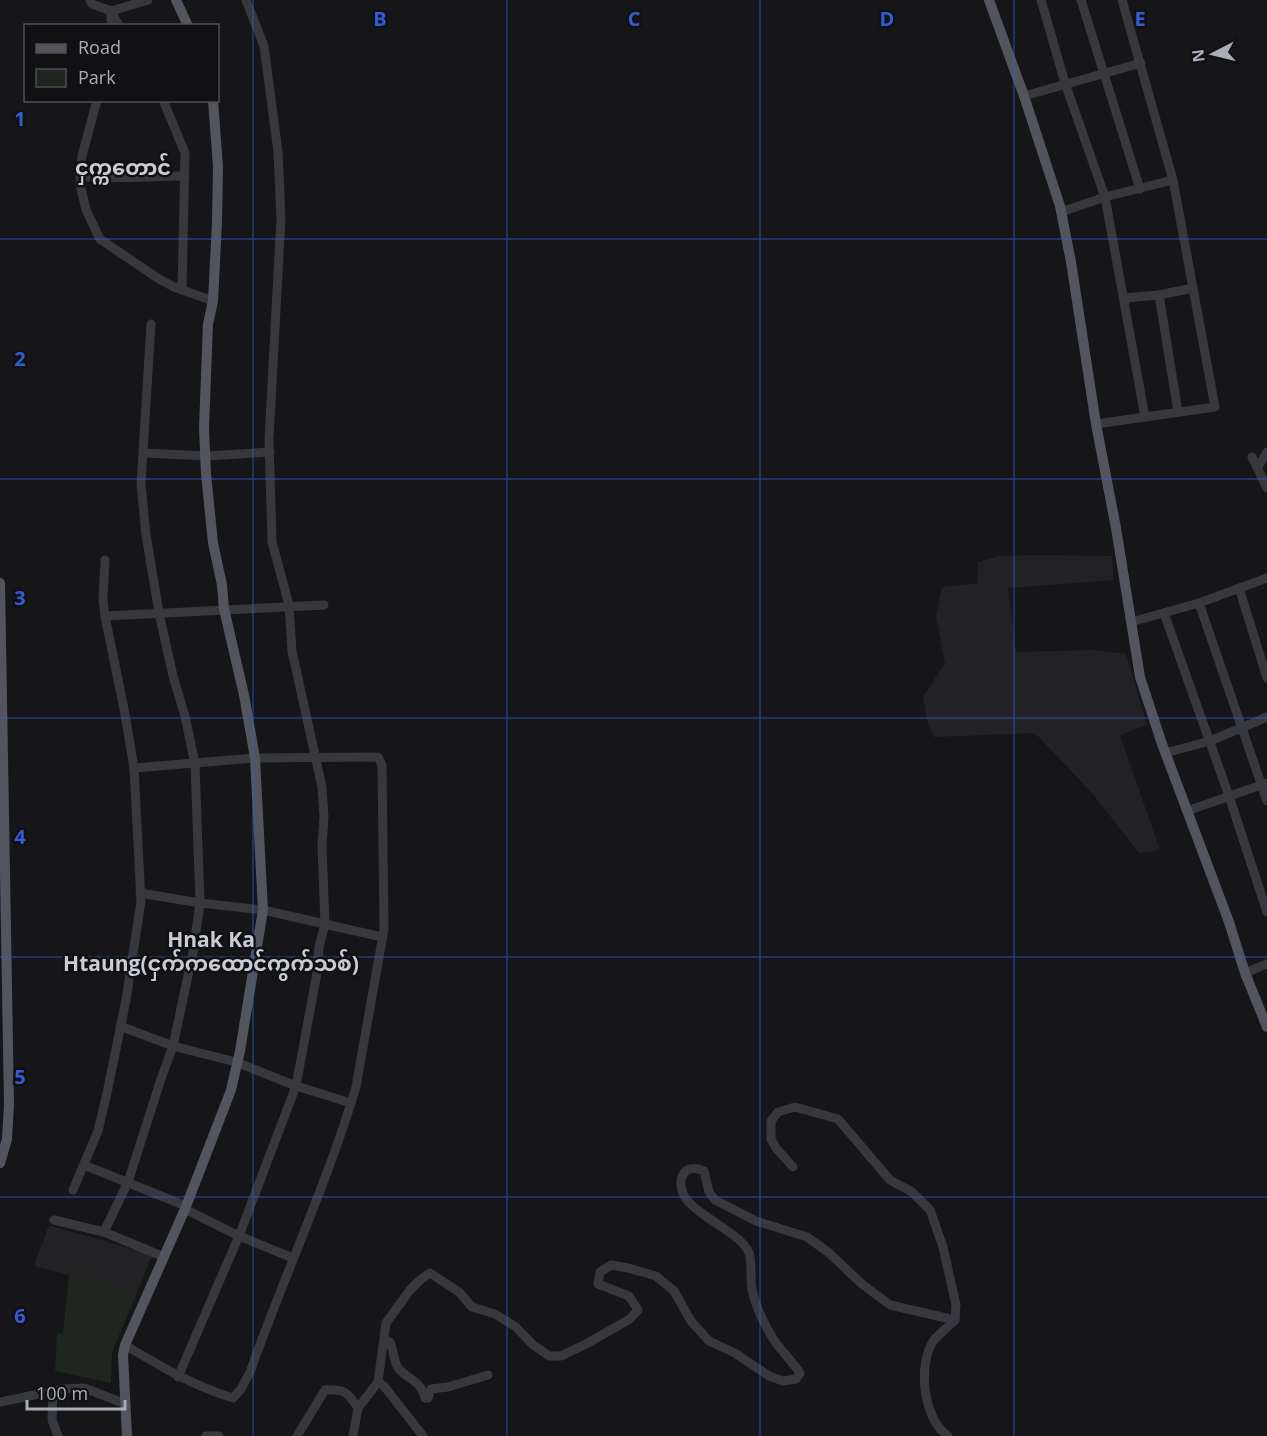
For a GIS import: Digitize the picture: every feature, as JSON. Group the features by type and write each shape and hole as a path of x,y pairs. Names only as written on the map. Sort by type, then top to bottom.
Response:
{"main road":[{"path":"176,0 187,24"},
{"path":"989,0 1024,96 1061,212 1140,677 1245,973 1267,1027"},
{"path":"127,1436 123,1355 125,1346 186,1208 231,1090 263,910 255,758 244,695 224,609 222,585 213,543 206,474 204,428 208,324 213,301 218,167 213,102"},
{"path":"0,583 9,1104 7,1138 0,1163"}],"street":[{"path":"90,0 92,4 111,11 148,0"},
{"path":"178,1377 239,1236 296,1086 317,973 319,947 325,924 322,787 292,651 289,605 272,542 270,452 281,218 278,152 264,46 246,0"},
{"path":"1041,0 1065,83 1105,197 1145,417"},
{"path":"1081,0 1140,189"},
{"path":"1096,424 1215,407 1173,180 1122,0"},
{"path":"111,11 111,24"},
{"path":"111,11 118,24"},
{"path":"1024,96 1141,63"},
{"path":"96,102 82,156 80,184 86,210 100,239 159,279 213,301"},
{"path":"164,102 185,153 182,290"},
{"path":"80,176 107,179 145,175 185,176"},
{"path":"1061,212 1105,197 1173,180"},
{"path":"1124,298 1159,295 1193,288"},
{"path":"1159,295 1178,412"},
{"path":"104,1232 128,1182 160,1079 173,1046 193,952 200,903 195,765 159,613 146,535 141,484 151,324"},
{"path":"144,453 207,456 270,452"},
{"path":"1258,467 1267,452"},
{"path":"1252,457 1267,488"},
{"path":"73,1190 98,1131 120,1026 141,901 134,768 105,616 103,600 105,560"},
{"path":"1131,622 1199,603 1267,578"},
{"path":"1239,588 1267,678"},
{"path":"1199,603 1241,728 1264,784 1267,801"},
{"path":"105,616 324,605"},
{"path":"1164,612 1229,795 1267,912"},
{"path":"1166,753 1210,741 1267,717"},
{"path":"125,1346 178,1377 233,1398 241,1389 250,1372 326,1178 351,1103 358,1076 384,929 382,765 378,757 255,758 195,765 134,768"},
{"path":"1187,811 1264,784"},
{"path":"140,893 263,910 382,937"},
{"path":"1245,973 1267,964"},
{"path":"120,1026 173,1046 236,1062 296,1086 351,1103"},
{"path":"793,1167 771,1139 771,1121 778,1112 795,1107 838,1119 890,1180 912,1192 930,1210 943,1247 956,1305 955,1320 935,1339 925,1366 924,1383 932,1419 948,1436"},
{"path":"84,1165 128,1182 186,1208 239,1236 294,1258"},
{"path":"353,1436 358,1408 378,1382 386,1323 410,1290 430,1273 459,1292 472,1307 495,1314 516,1327 532,1344 549,1356 561,1356 586,1344 630,1319 638,1310 629,1296 598,1284 600,1272 611,1265 656,1276 674,1291 692,1321 709,1341 735,1353 769,1376 783,1381 796,1379 800,1373 773,1339 758,1311 752,1292 749,1253 740,1242 696,1210 686,1199 680,1188 681,1176 686,1170 697,1168 704,1171 705,1183 715,1200 756,1221 807,1238 828,1252 862,1284 890,1305 955,1320"},
{"path":"54,1220 104,1232 164,1257"},
{"path":"384,1340 390,1342 399,1370 413,1378 425,1398 428,1398 431,1389 448,1387 488,1375"},
{"path":"378,1382 384,1386 423,1436"},
{"path":"0,1402 84,1388 126,1404"},
{"path":"297,1436 325,1390 336,1389 348,1393 358,1408"},
{"path":"53,1392 52,1420 58,1436"},
{"path":"206,1436 219,1436"}],"shaded area":[{"path":"999,556 1112,556 1114,580 1008,588 1016,652 1094,650 1126,654 1147,725 1120,735 1160,850 1139,853 1092,793 1035,733 934,737 927,721 923,697 945,663 936,617 942,587 978,583 978,562"},
{"path":"49,1225 152,1255 137,1293 34,1266"}],"green space":[{"path":"69,1274 137,1293 112,1352 111,1383 55,1371 57,1333 63,1334"}],"district":[{"name":"ငှက္ကတောင်","path":"123,168"},
{"name":"Hnak Ka Htaung(ငှက်ကထောင်ကွက်သစ်)","path":"211,952"}]}
